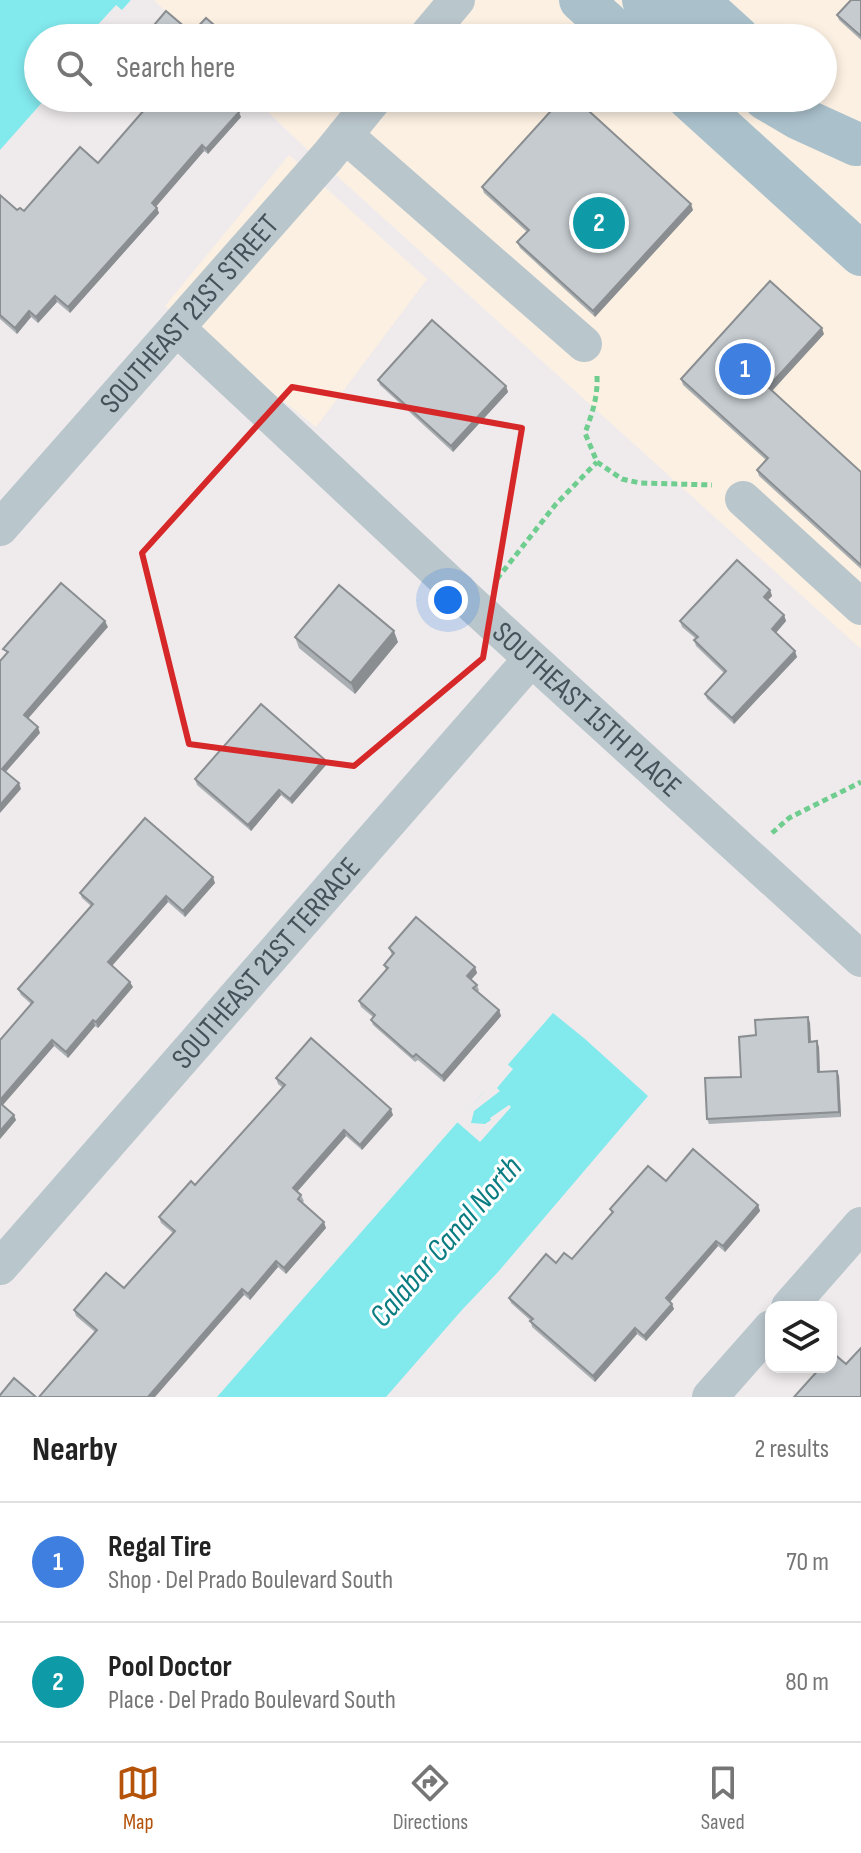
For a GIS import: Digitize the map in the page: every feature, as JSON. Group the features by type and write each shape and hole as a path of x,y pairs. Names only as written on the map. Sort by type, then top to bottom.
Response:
{"main road":[{"path":"581,0 608,24"},
{"path":"644,0 671,24"},
{"path":"696,0 723,24"},
{"path":"704,112 861,254"},
{"path":"789,112 858,147"},
{"path":"820,112 858,147"}],"street":[{"path":"437,24 457,0"},
{"name":"SOUTHEAST 21ST STREET","path":"0,528 364,112"},
{"path":"345,135 584,344"},
{"name":"SOUTHEAST 15TH PLACE","path":"177,328 531,659 861,959"},
{"path":"743,499 861,607"},
{"name":"SOUTHEAST 21ST TERRACE","path":"0,1267 531,659"},
{"path":"794,1301 861,1225"},
{"path":"710,1397 765,1335"}],"path":[{"path":"584,344 595,356 597,370 598,390 585,433 597,462 622,479 640,483 710,484 743,499"},
{"path":"475,607 556,504 597,462"},
{"path":"750,857 789,818 861,782"}],"highlighted area":[{"path":"292,387 522,428 483,658 354,766 189,744 142,553"}],"shaded area":[{"path":"154,0 861,0 861,649 268,112 837,112 837,24 179,24"},
{"path":"289,155 427,279 316,427 165,306"}],"water":[{"path":"0,0 131,0 110,24 24,24 24,112 34,112 0,150"},
{"name":"Calabar Canal North","path":"553,1013 648,1096 498,1272 386,1397 217,1397"}],"pier":[{"path":"131,0 135,0 115,24 99,24 116,5 122,10"},
{"path":"505,1062 513,1069 497,1088 500,1091 474,1111 471,1123 485,1124 509,1105 511,1107 480,1142 457,1122"}],"building":[{"path":"851,0 861,0 861,36 837,15"},
{"path":"166,11 181,24 155,24"},
{"path":"142,112 239,112 206,149 202,145 152,203 157,208 68,307 55,296 36,317 29,311 15,328 0,315 0,195 17,210 20,208 24,211 80,147 98,163"},
{"path":"550,112 590,112 691,204 593,311 517,242 529,230 482,187"},
{"path":"770,281 822,328 768,387 861,472 861,565 757,470 768,458 681,379"},
{"path":"432,320 506,386 451,446 378,380"},
{"path":"737,560 770,590 764,597 784,615 772,629 795,651 732,718 705,694 726,671 694,640 698,637 680,621"},
{"path":"61,583 105,621 24,715 38,727 2,769 19,783 0,805 0,661 8,652 3,649"},
{"path":"339,585 394,631 351,683 295,637"},
{"path":"261,704 324,759 290,799 279,790 248,825 195,779"},
{"path":"145,818 213,877 183,911 166,896 108,962 130,982 66,1052 52,1040 0,1100 0,1040 33,1002 18,989 93,904 80,893"},
{"path":"416,917 475,967 467,976 477,985 473,988 499,1010 442,1076 416,1054 413,1057 371,1020 375,1015 359,1001 388,968 384,965 394,953 389,948"},
{"path":"808,1017 809,1042 817,1041 818,1072 837,1071 839,1112 707,1119 705,1078 741,1077 739,1037 756,1035 755,1020"},
{"path":"311,1038 391,1109 360,1145 344,1130 293,1188 301,1195 298,1199 324,1222 284,1268 276,1261 248,1294 242,1289 148,1397 39,1397 97,1330 74,1310 106,1273 124,1288 175,1231 159,1217 191,1181 195,1185 285,1085 276,1078"},
{"path":"0,1103 14,1115 0,1131"},
{"path":"693,1149 758,1205 723,1246 716,1241 666,1298 672,1304 644,1336 635,1328 593,1376 530,1321 533,1319 509,1298 546,1254 556,1263 564,1253 572,1259 648,1166 666,1181"},
{"path":"861,1348 861,1397 794,1397 816,1373 837,1373 837,1356 846,1364"},
{"path":"14,1378 36,1397 0,1397"}],"place":[{"name":"Pool Doctor","path":"599,223"},
{"name":"Regal Tire","path":"745,369"}]}
